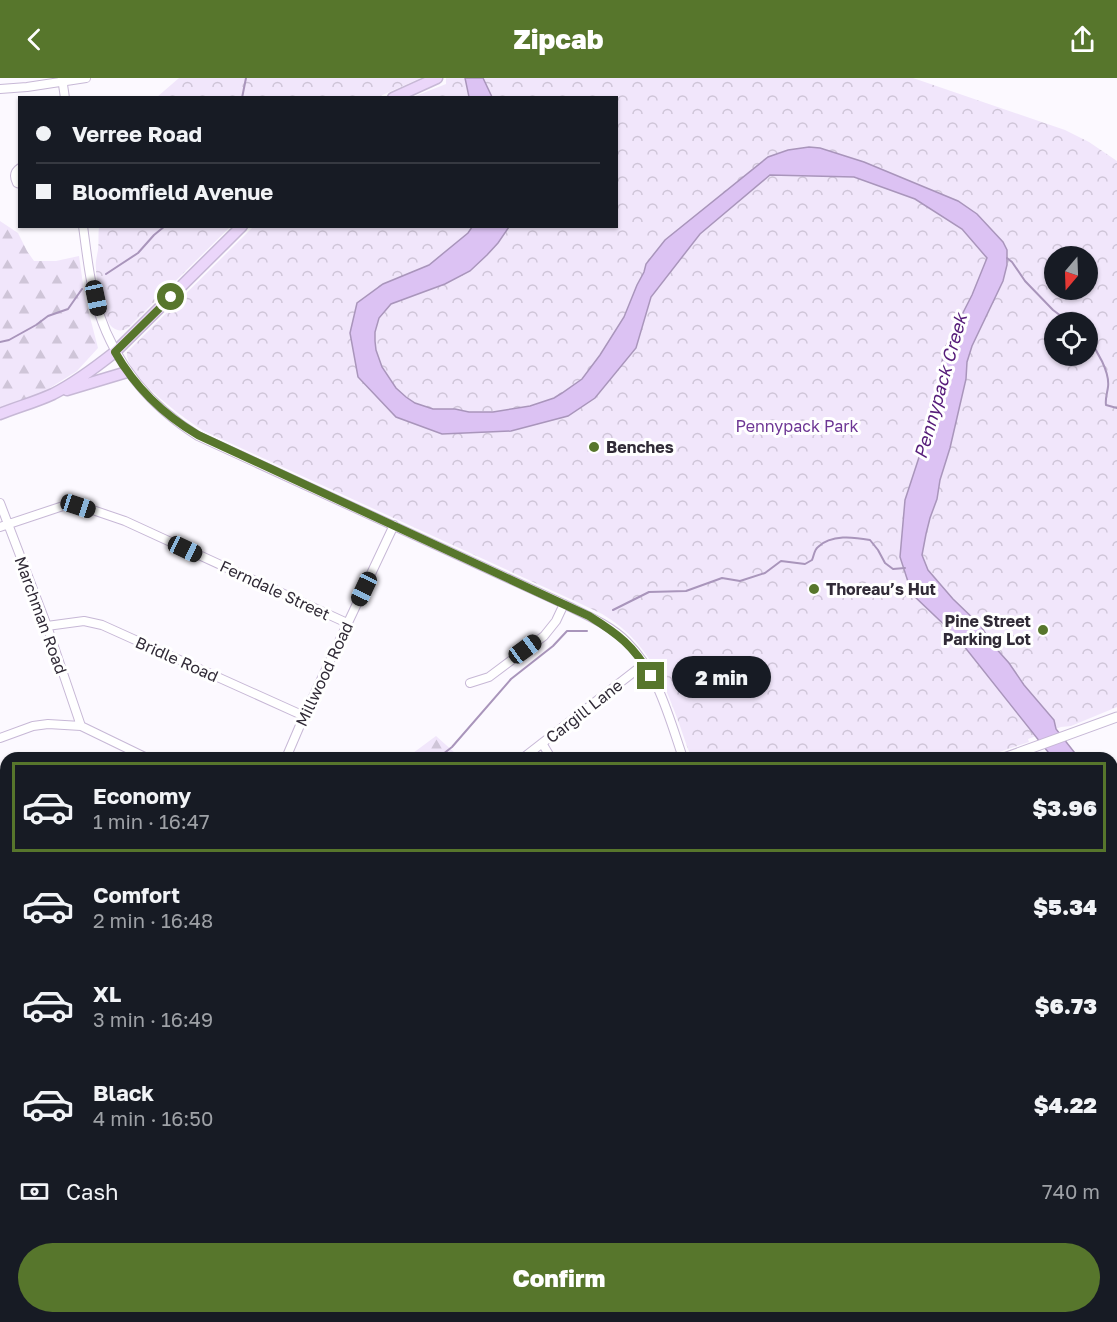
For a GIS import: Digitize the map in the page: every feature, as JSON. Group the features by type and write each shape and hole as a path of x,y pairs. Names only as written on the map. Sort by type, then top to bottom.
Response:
{"main road":[{"path":"397,96 437,78"},
{"path":"53,394 115,352 240,228"},
{"path":"0,414 53,394 128,372"}],"street":[{"path":"0,89 86,78"},
{"path":"63,80 65,96"},
{"path":"18,170 15,173 18,183"},
{"path":"83,228 99,311 115,352 128,372 159,407 180,425 198,435 564,604 613,631 627,643 644,664 658,688 681,752"},
{"name":"Marchman Road","path":"0,503 4,526 47,626 81,726"},
{"name":"Ferndale Street","path":"4,526 63,506 78,506 125,521 348,623"},
{"name":"Millwood Road","path":"289,752 394,525"},
{"path":"470,683 489,677 544,636 564,604"},
{"name":"Bridle Road","path":"47,626 84,621 102,625 304,716"},
{"name":"Cargill Lane","path":"531,752 644,664"},
{"path":"1021,752 1117,717"},
{"path":"0,738 33,726 48,724 81,726 135,752"},
{"path":"542,743 547,752"}],"green space":[{"path":"179,78 421,78 380,96 158,96"},
{"name":"Pennypack Park","path":"446,78 913,78 1065,130 1089,142 1117,161 1117,707 1071,726 1061,727 1028,739 1029,742 999,752 689,752 669,696 649,659 621,627 602,614 206,432 172,408 135,373 127,352 252,228 618,228 618,96 416,96 446,84"},
{"path":"0,221 18,233 34,261 56,261 79,256 85,298 98,348 77,371 37,396 0,410"},
{"path":"99,228 229,228 129,327 121,330 112,327 103,308 96,275"},
{"path":"436,736 454,752 414,752"}],"water":[{"path":"465,78 483,78 492,96 469,96"},
{"name":"Pennypack Creek","path":"820,148 864,162 958,201 977,214 1003,242 1007,250 1007,265 1003,281 972,346 967,362 966,379 950,448 922,555 928,570 980,625 1024,685 1054,720 1056,729 1074,752 1048,752 956,636 912,594 900,557 905,500 926,436 944,350 972,295 987,258 962,229 915,199 854,177 770,175 700,234 651,297 636,348 595,398 568,416 511,431 442,434 396,417 358,377 350,333 357,303 383,284 429,265 471,228 508,228 498,243 470,271 445,284 391,304 379,318 375,332 376,350 382,367 396,388 415,403 433,409 493,412 530,406 554,398 582,379 600,355 624,317 646,264 665,240 768,157 788,150"}],"waterway":[{"path":"242,96 246,78"},
{"path":"106,274 138,253 163,228"},
{"path":"1007,258 1025,281 1056,312"},
{"path":"0,342 9,340 48,316 68,309 82,289"},
{"path":"1098,354 1108,381 1106,405 1117,408"},
{"path":"613,610 649,592 686,591 722,578 740,581 765,573 781,561 805,564 812,560 818,547 836,538 850,537 870,540 885,563 893,569 905,568"},
{"path":"446,752 511,679 553,646 567,631 587,631"}],"place":[{"name":"Benches","path":"594,447"},
{"name":"Thoreau’s Hut","path":"814,589"},
{"name":"Pine Street Parking Lot","path":"1043,630"}],"route":[{"path":"171,297 115,352 148,397 180,425 589,616 627,643 651,676"}]}
